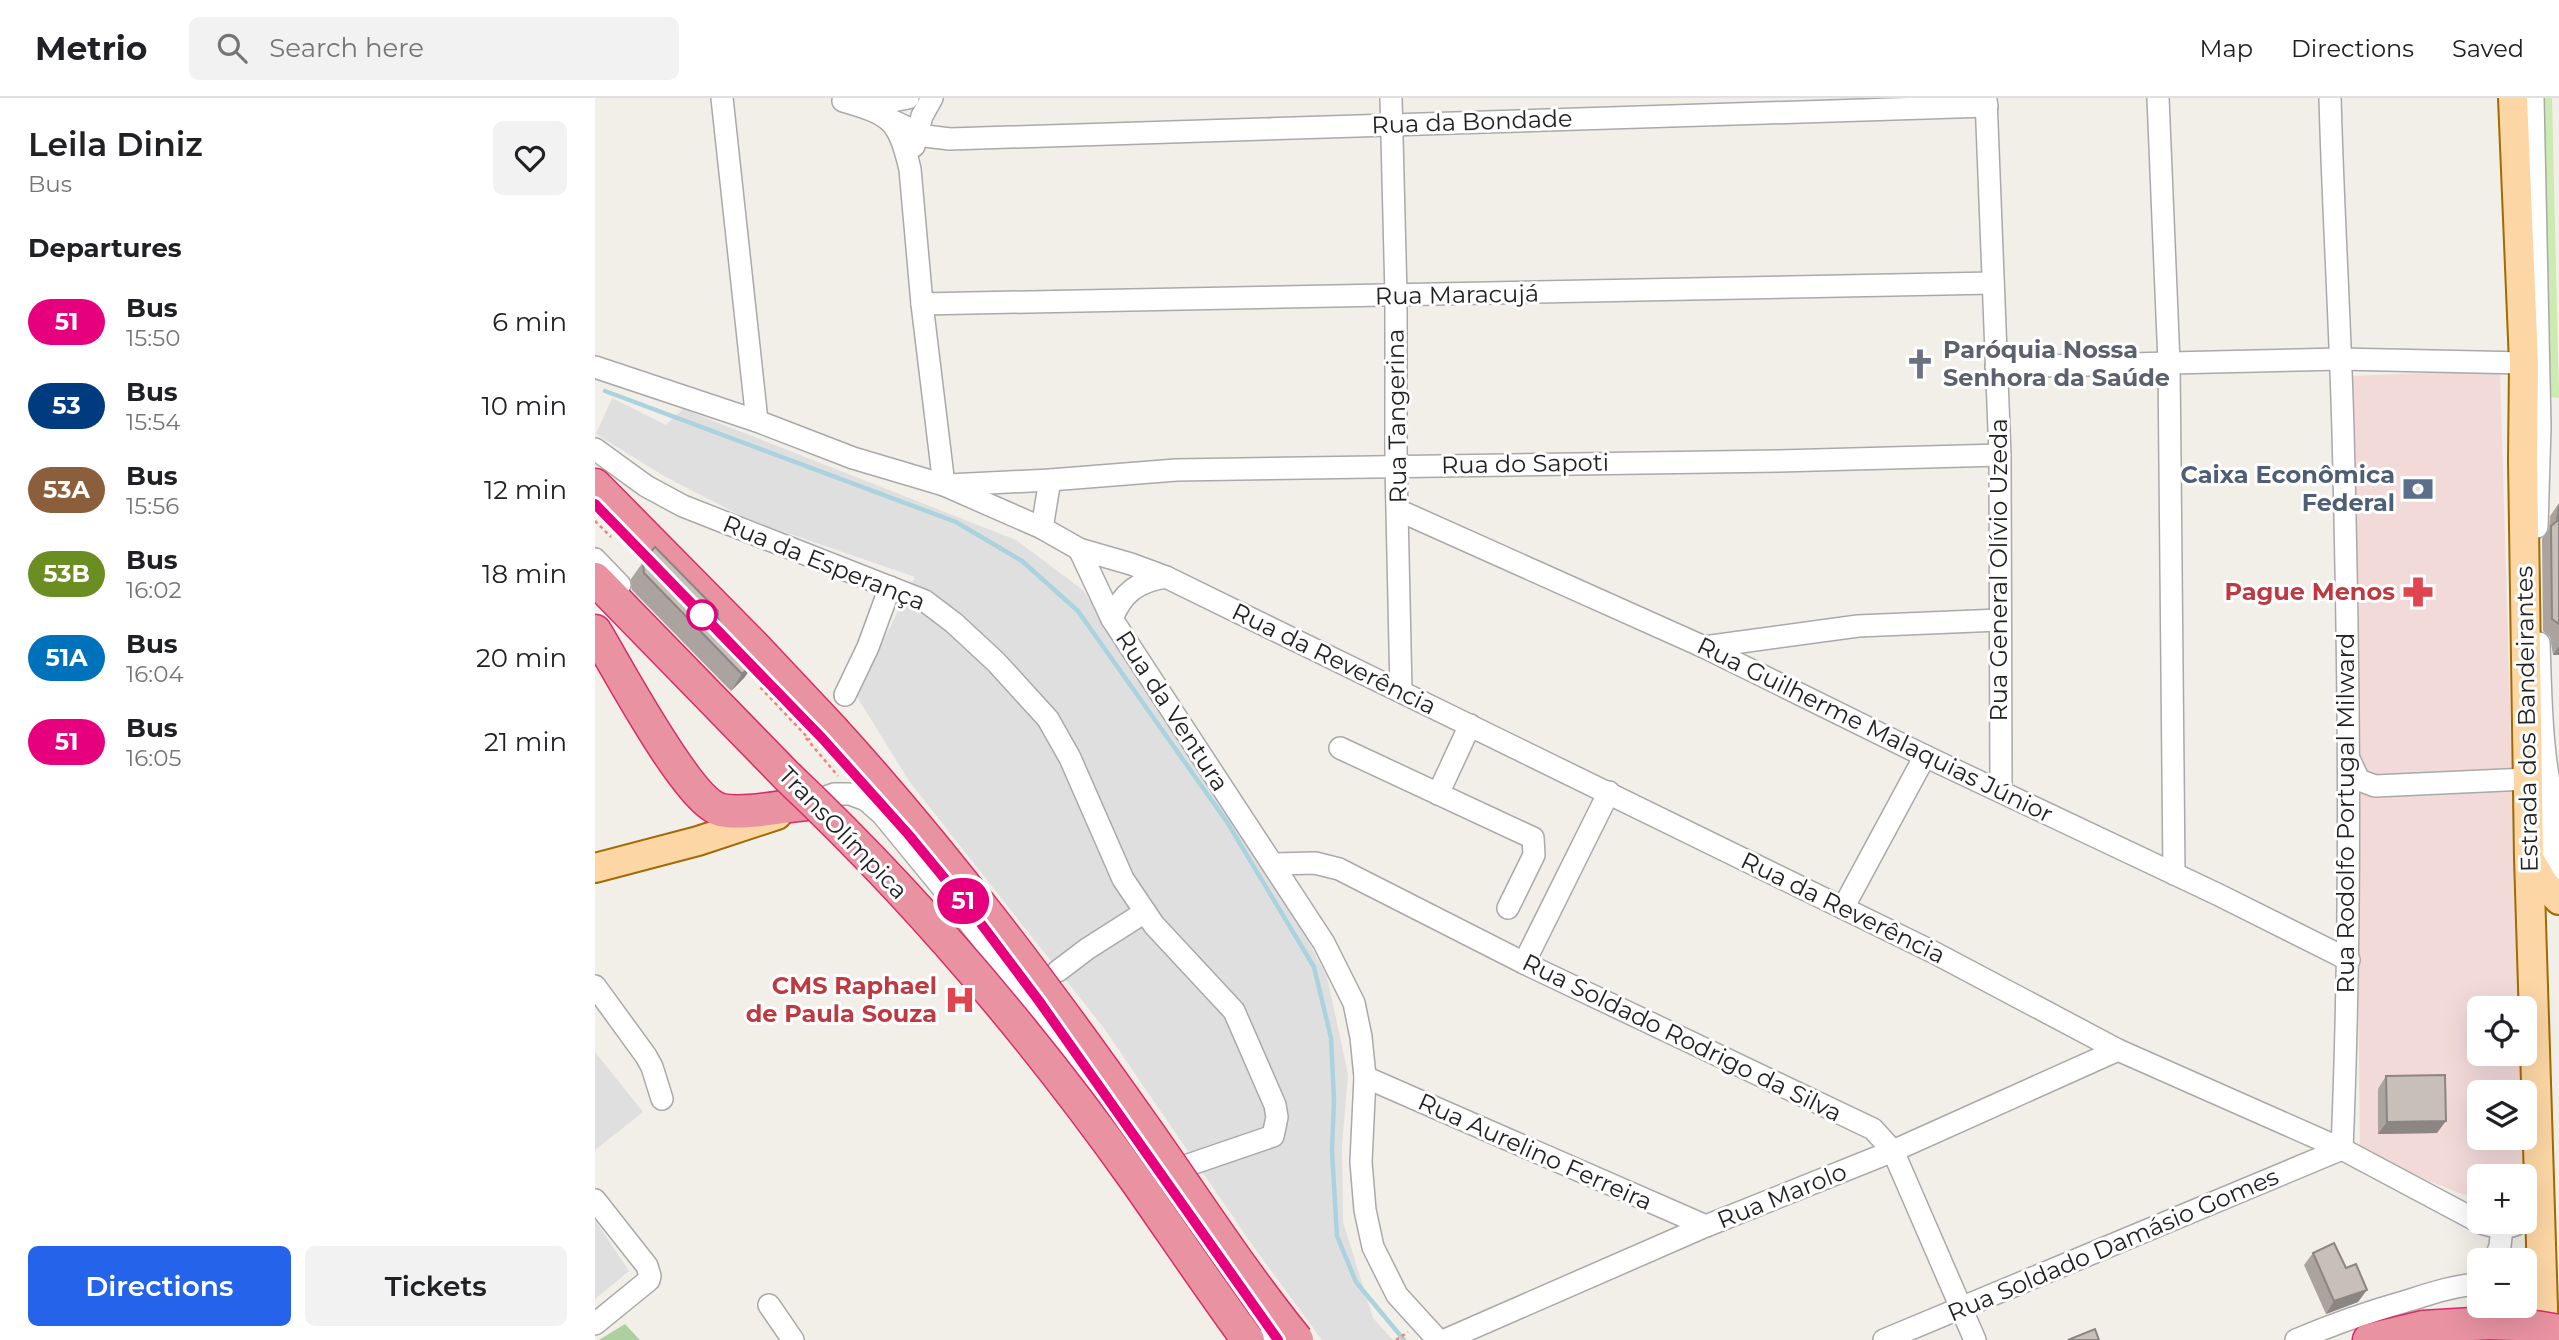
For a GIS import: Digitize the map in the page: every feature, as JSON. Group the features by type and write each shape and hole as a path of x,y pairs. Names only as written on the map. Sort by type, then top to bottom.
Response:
{"highway":[{"path":"595,485 754,646 818,737 894,797 1033,971 1297,1340"},
{"name":"TransOlímpica","path":"595,579 794,773 989,992 1134,1179 1248,1340"},
{"path":"595,631 670,755 705,800 722,810 807,804"},
{"path":"2369,1340 2423,1327 2491,1330 2517,1324 2559,1331"}],"main road":[{"name":"Estrada dos Bandeirantes","path":"2513,98 2524,363 2527,779 2534,996"},
{"path":"595,868 698,841 807,804"},
{"path":"2529,858 2543,884 2559,900"},
{"path":"2537,1035 2540,1019 2547,1005 2559,998"},
{"name":"Estrada dos Bandeirantes","path":"2526,1164 2534,1066"},
{"name":"Estrada dos Bandeirantes","path":"2537,1304 2545,1340"}],"street":[{"path":"723,98 757,421"},
{"path":"837,100 882,103 908,98"},
{"name":"Rua Tangerina","path":"1391,98 1401,691"},
{"path":"2158,98 2169,363 2174,874"},
{"name":"Rua Rodolfo Portugal Milward","path":"2330,98 2340,359 2349,758 2349,960 2342,1149"},
{"path":"2533,98 2550,426 2537,562 2543,772 2546,821 2559,894"},
{"name":"Rua da Bondade","path":"837,100 889,118 924,116 936,139 1987,102"},
{"name":"Rua General Olívio Uzeda","path":"1987,102 2000,455 2001,791"},
{"path":"910,169 924,116"},
{"path":"889,118 902,139 910,169 922,304 944,485"},
{"name":"Rua Maracujá","path":"922,304 1993,283"},
{"path":"1996,367 2340,359 2524,363"},
{"path":"598,375 757,421 853,458 944,485 1042,528 1079,549"},
{"name":"Rua da Esperança","path":"595,449 646,486 683,506 925,601 954,622 996,662 1048,719 1070,758 1123,879 1169,942 1234,1011 1277,1116 1273,1136 1265,1141 1156,1176"},
{"name":"Rua do Sapoti","path":"944,485 1176,470 2000,455"},
{"path":"1042,528 1050,480"},
{"name":"TransOlímpica","path":"595,504 818,737"},
{"name":"Rua Guilherme Malaquias Júnior","path":"1398,510 1704,647 2349,960"},
{"name":"Rua da Reverência","path":"1079,549 1165,577 1933,952 2118,1050 2342,1149 2467,1216"},
{"name":"Rua da Ventura","path":"1079,549 1112,619 1324,943 1354,1003 1365,1077 1361,1162 1365,1210 1373,1247 1397,1295 1438,1340"},
{"name":"TransOlímpica","path":"595,559 794,773"},
{"path":"1112,619 1122,600 1137,585 1165,577"},
{"path":"845,695 868,647 890,587"},
{"path":"1704,647 1858,626 1999,620"},
{"path":"1438,794 1470,725"},
{"path":"2544,747 2559,822"},
{"path":"1340,748 1533,838 1534,855 1508,908"},
{"path":"1843,908 1925,756"},
{"path":"2349,758 2359,780 2375,786 2527,779"},
{"path":"1524,963 1609,792"},
{"path":"807,804 834,794 850,794 866,800 882,814 1051,1029 1268,1340"},
{"name":"Rua Soldado Rodrigo da Silva","path":"1274,864 1315,863 1339,869 1524,963 1873,1129 1893,1151 1975,1340"},
{"path":"1520,883 1555,901"},
{"path":"1058,971 1145,912"},
{"path":"595,986 646,1056 662,1100"},
{"name":"Rua Marolo","path":"1444,1340 1706,1226 1893,1151 2118,1050"},
{"name":"Rua Aurelino Ferreira","path":"1365,1077 1706,1226"},
{"name":"Rua Soldado Damásio Gomes","path":"1884,1340 2342,1149"},
{"path":"595,1200 650,1272 649,1280 598,1317"},
{"path":"2296,1340 2343,1320 2467,1286"},
{"path":"769,1305 793,1340"},
{"path":"2447,1340 2491,1330 2529,1340"}],"path":[{"path":"763,683 759,686 818,737"},
{"path":"778,702 780,699 818,737 850,794"},
{"path":"1396,1340 1404,1335"}],"shaded area":[{"path":"2500,370 2519,996 2467,996 2467,1066 2521,1066 2521,1080 2467,1080 2467,1150 2523,1150 2524,1164 2467,1164 2467,1196 2360,1154 2351,376"},
{"path":"612,398 666,425 683,409 1016,540 1083,590 1277,882 1327,977 1348,1074 1342,1145 1343,1222 1373,1318 1393,1340 1322,1340 1253,1246 1103,1027 909,781 856,695 915,577 747,519 664,476 596,434"},
{"path":"595,1052 643,1112 595,1150"},
{"path":"595,1220 629,1271 595,1299"}],"green space":[{"path":"2536,98 2552,98 2559,398 2543,397"},
{"path":"625,1324 640,1340 599,1340"}],"building":[{"path":"2559,505 2559,624 2552,619 2551,526 2557,521"},
{"path":"655,547 718,611 721,625 756,661 742,674 644,573 643,562"},
{"path":"2445,1075 2446,1121 2387,1122 2386,1076"},
{"path":"2334,1243 2346,1268 2356,1264 2367,1290 2334,1301 2313,1253"},
{"path":"2095,1329 2099,1340 2068,1340"}],"waterway":[{"path":"605,391 956,522 1022,561 1078,611 1227,822 1314,967 1331,1038 1334,1100 1332,1151 1337,1236 1356,1282 1404,1340"}],"bus line":[{"name":"51","path":"595,504 822,738 908,834 973,913 1039,1001 1278,1340"}],"place":[{"name":"Paróquia Nossa Senhora da Saúde","path":"1920,364"},
{"name":"Caixa Econômica Federal","path":"2418,489"},
{"name":"Pague Menos","path":"2418,592"},
{"name":"CMS Raphael de Paula Souza","path":"960,1000"}]}
